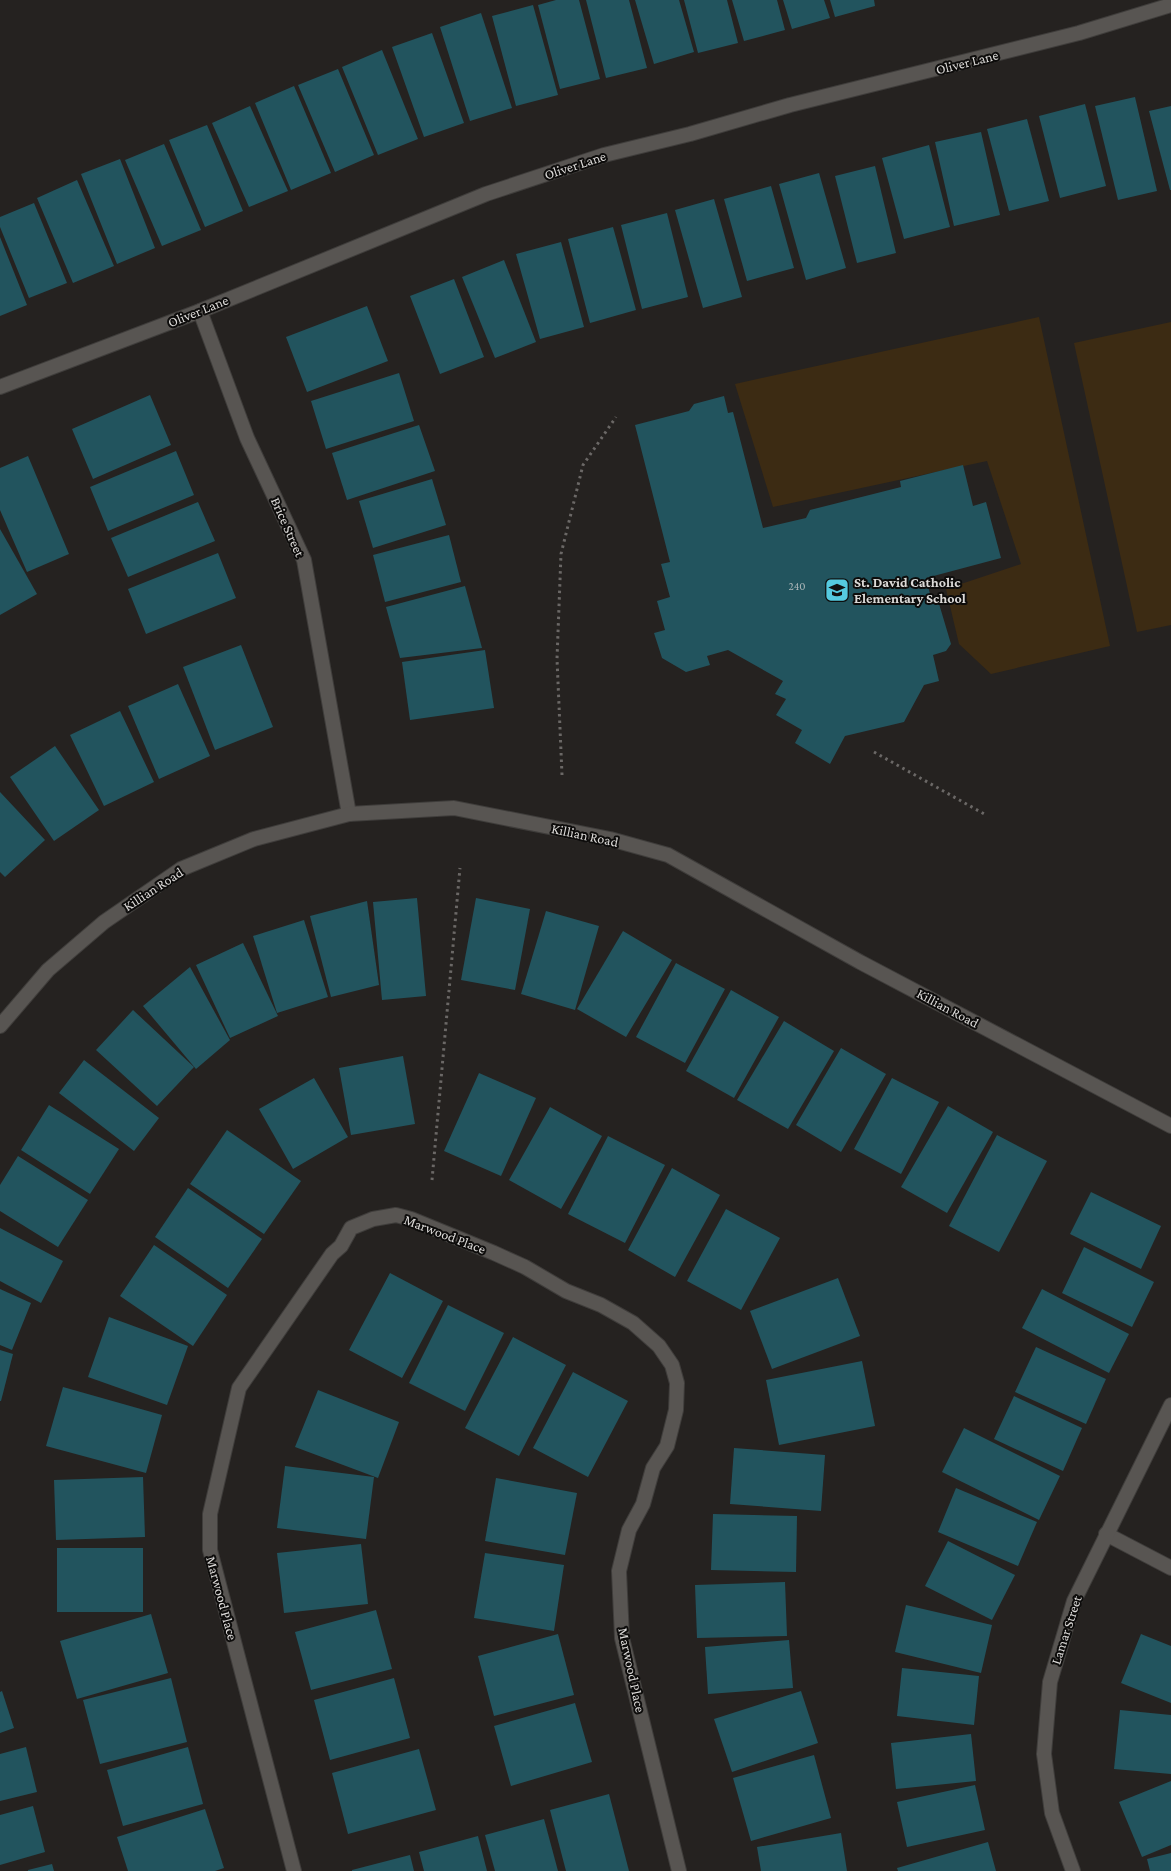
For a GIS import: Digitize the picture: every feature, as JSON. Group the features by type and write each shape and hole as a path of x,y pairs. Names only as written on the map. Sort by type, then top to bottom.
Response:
{"street":[{"name":"Oliver Lane","path":"0,387 200,310 486,194 604,155 690,134 790,105 898,80 1079,33 1171,5"},
{"name":"Brice Street","path":"200,310 247,438 304,560 349,814"},
{"name":"Killian Road","path":"0,1026 48,970 104,922 181,869 254,839 349,814 454,808 610,839 668,855 860,962 1171,1126"},
{"name":"Marwood Place","path":"294,1871 210,1550 210,1514 239,1388 332,1254 341,1246 350,1228 373,1220 396,1216 411,1219 494,1253 526,1267 566,1290 602,1304 633,1323 659,1346 672,1365 677,1383 676,1410 667,1446 652,1468 643,1504 629,1530 619,1571 622,1638 679,1871"},
{"name":"Lamar Street","path":"1073,1871 1052,1813 1044,1754 1050,1682 1074,1601 1171,1405"},
{"path":"1106,1534 1171,1568"}],"path":[{"path":"562,774 557,659 561,554 583,465 616,417"},
{"path":"874,752 986,814"},
{"path":"432,1180 460,868"}],"shaded area":[{"path":"1039,317 1110,646 991,674 959,644 946,589 1021,564 987,461 773,507 735,384"},
{"path":"1171,322 1171,625 1137,632 1074,343"}],"building":[{"path":"556,0 579,0 600,79 560,89 538,5"},
{"path":"586,0 629,0 647,68 606,78"},
{"path":"635,0 679,0 694,52 654,64"},
{"path":"684,0 727,0 738,43 698,53"},
{"path":"732,0 777,0 785,30 744,41"},
{"path":"783,0 824,0 830,18 792,29"},
{"path":"830,0 874,0 875,6 835,17"},
{"path":"533,5 558,95 516,106 492,16"},
{"path":"481,13 512,108 470,121 440,27"},
{"path":"432,33 464,123 424,137 392,47"},
{"path":"382,50 418,139 378,155 342,67"},
{"path":"338,69 374,155 335,172 298,85"},
{"path":"294,86 331,173 291,190 255,103"},
{"path":"1135,97 1157,191 1118,200 1095,106"},
{"path":"1085,104 1106,186 1060,198 1039,116"},
{"path":"250,106 288,191 249,207 212,123"},
{"path":"1171,106 1171,190 1170,190 1149,111"},
{"path":"1027,119 1049,201 1009,211 987,129"},
{"path":"207,125 243,211 205,227 169,140"},
{"path":"981,132 1000,215 954,226 935,142"},
{"path":"164,144 201,230 162,246 125,160"},
{"path":"929,145 950,227 904,239 882,158"},
{"path":"120,159 155,248 117,264 81,174"},
{"path":"875,166 896,253 857,263 835,176"},
{"path":"819,173 846,268 806,280 779,184"},
{"path":"77,180 114,266 73,283 37,198"},
{"path":"771,186 794,268 747,281 724,199"},
{"path":"714,199 742,297 703,308 675,210"},
{"path":"34,203 67,283 29,298 0,227 0,217"},
{"path":"667,213 688,297 642,309 621,225"},
{"path":"613,227 636,310 590,323 568,239"},
{"path":"0,237 27,305 0,316"},
{"path":"561,242 584,327 540,339 516,254"},
{"path":"504,260 536,342 495,358 462,277"},
{"path":"454,279 484,357 440,374 410,296"},
{"path":"367,306 388,361 307,392 286,337"},
{"path":"399,373 414,421 326,449 311,401"},
{"path":"150,395 171,445 93,479 72,429"},
{"path":"724,396 728,413 733,412 763,528 806,518 810,510 901,487 900,481 963,465 973,506 986,502 1001,558 926,578 930,594 937,597 951,644 946,651 933,655 939,681 924,685 904,722 845,736 830,764 795,743 802,730 776,715 786,699 775,694 783,681 728,650 707,656 710,665 686,672 662,658 654,633 665,630 657,601 670,597 661,564 670,562 635,425 689,411 694,404"},
{"path":"419,425 435,471 347,500 332,453"},
{"path":"176,451 194,495 108,531 90,487"},
{"path":"28,456 69,554 27,572 0,510 0,468"},
{"path":"432,479 446,525 373,548 359,501"},
{"path":"198,502 215,541 128,577 111,538"},
{"path":"0,529 37,594 0,615"},
{"path":"449,535 461,582 385,602 373,555"},
{"path":"218,553 236,598 146,634 128,589"},
{"path":"465,586 482,648 400,658 386,607"},
{"path":"241,645 273,727 215,750 183,667"},
{"path":"485,650 494,708 410,720 402,662"},
{"path":"178,684 210,756 159,779 128,706"},
{"path":"120,711 154,782 104,806 70,735"},
{"path":"55,746 99,810 54,841 10,777"},
{"path":"0,792 45,840 5,877 0,872"},
{"path":"417,898 426,996 382,1000 373,902"},
{"path":"476,898 530,909 515,990 461,980"},
{"path":"367,901 379,985 331,997 310,916"},
{"path":"546,911 599,926 575,1010 521,994"},
{"path":"304,920 328,997 277,1013 253,936"},
{"path":"623,931 672,960 626,1037 577,1009"},
{"path":"243,943 278,1016 230,1038 196,965"},
{"path":"676,963 725,989 685,1063 636,1037"},
{"path":"190,967 230,1040 196,1069 143,1006"},
{"path":"731,990 779,1017 734,1098 686,1071"},
{"path":"133,1010 194,1067 157,1106 96,1050"},
{"path":"784,1021 834,1051 788,1129 737,1100"},
{"path":"841,1048 886,1074 841,1152 796,1125"},
{"path":"403,1056 415,1124 351,1135 339,1068"},
{"path":"84,1060 159,1118 134,1151 59,1093"},
{"path":"479,1073 536,1098 501,1176 444,1151"},
{"path":"314,1078 348,1137 293,1169 259,1109"},
{"path":"892,1078 939,1102 901,1174 854,1149"},
{"path":"49,1105 119,1149 90,1194 21,1150"},
{"path":"948,1106 993,1132 947,1213 901,1187"},
{"path":"550,1107 602,1136 561,1209 509,1180"},
{"path":"227,1130 301,1181 264,1234 190,1184"},
{"path":"997,1135 1047,1161 999,1252 949,1226"},
{"path":"608,1136 665,1165 625,1243 568,1214"},
{"path":"18,1156 88,1200 58,1247 0,1211 0,1185"},
{"path":"672,1168 720,1195 675,1277 628,1250"},
{"path":"188,1188 262,1239 228,1288 155,1237"},
{"path":"1091,1192 1161,1226 1141,1269 1070,1234"},
{"path":"726,1209 780,1238 741,1310 687,1281"},
{"path":"0,1228 63,1261 41,1303 0,1281"},
{"path":"154,1245 227,1295 193,1346 120,1296"},
{"path":"1084,1247 1154,1282 1132,1327 1062,1293"},
{"path":"390,1273 443,1301 402,1378 349,1350"},
{"path":"838,1278 860,1336 772,1369 750,1311"},
{"path":"0,1289 31,1303 12,1350 0,1345"},
{"path":"1042,1289 1129,1334 1109,1373 1022,1328"},
{"path":"448,1305 504,1333 465,1411 409,1383"},
{"path":"109,1317 188,1346 167,1405 88,1377"},
{"path":"513,1337 566,1365 519,1456 465,1428"},
{"path":"1036,1347 1106,1379 1086,1424 1015,1392"},
{"path":"0,1350 13,1354 1,1401 0,1401"},
{"path":"862,1361 875,1426 779,1445 766,1380"},
{"path":"573,1372 628,1401 588,1477 533,1448"},
{"path":"63,1387 162,1415 146,1473 46,1446"},
{"path":"318,1390 399,1422 378,1478 295,1447"},
{"path":"1014,1396 1082,1428 1063,1471 994,1439"},
{"path":"964,1428 1060,1476 1039,1520 942,1472"},
{"path":"734,1448 825,1455 821,1511 730,1504"},
{"path":"285,1466 374,1477 366,1539 277,1528"},
{"path":"143,1477 145,1537 56,1540 54,1480"},
{"path":"496,1478 577,1493 565,1555 485,1541"},
{"path":"956,1488 1037,1522 1018,1566 938,1532"},
{"path":"713,1514 797,1516 796,1572 711,1570"},
{"path":"948,1541 1015,1575 992,1620 925,1586"},
{"path":"361,1544 368,1604 284,1613 277,1553"},
{"path":"57,1548 143,1548 143,1612 57,1612"},
{"path":"485,1553 564,1565 554,1631 474,1618"},
{"path":"785,1582 787,1636 697,1638 695,1585"},
{"path":"906,1605 992,1625 981,1673 895,1652"},
{"path":"376,1610 392,1669 311,1690 295,1632"},
{"path":"151,1614 168,1673 77,1699 60,1641"},
{"path":"558,1634 574,1695 494,1716 478,1656"},
{"path":"1141,1634 1171,1646 1171,1703 1121,1683"},
{"path":"789,1640 793,1688 708,1694 705,1647"},
{"path":"902,1668 979,1676 974,1725 897,1716"},
{"path":"171,1678 187,1742 100,1764 83,1700"},
{"path":"394,1678 410,1738 330,1760 314,1700"},
{"path":"2,1691 14,1728 0,1733 0,1692"},
{"path":"801,1691 818,1743 732,1772 714,1719"},
{"path":"575,1703 592,1762 511,1786 494,1726"},
{"path":"1120,1710 1171,1715 1171,1774 1114,1769"},
{"path":"971,1734 976,1781 896,1789 891,1743"},
{"path":"26,1747 37,1792 0,1801 0,1754"},
{"path":"188,1747 203,1804 123,1826 107,1770"},
{"path":"419,1749 436,1810 348,1834 332,1773"},
{"path":"814,1755 831,1818 751,1841 733,1778"},
{"path":"1171,1781 1171,1845 1142,1857 1119,1802"},
{"path":"975,1785 985,1830 907,1847 897,1802"},
{"path":"609,1794 629,1871 566,1871 550,1810"},
{"path":"33,1806 45,1852 0,1865 0,1815"},
{"path":"205,1809 224,1868 215,1871 128,1871 117,1837"},
{"path":"544,1819 558,1871 495,1871 485,1835"},
{"path":"841,1833 847,1871 761,1871 757,1847"},
{"path":"478,1836 487,1871 424,1871 419,1852"},
{"path":"988,1842 996,1871 898,1871 897,1868"},
{"path":"1171,1853 1171,1871 1150,1871 1147,1859"},
{"path":"410,1855 414,1871 352,1871 352,1870"},
{"path":"52,1864 54,1871 28,1871 28,1870"}],"place":[{"name":"St. David Catholic Elementary School","path":"837,590"}]}
